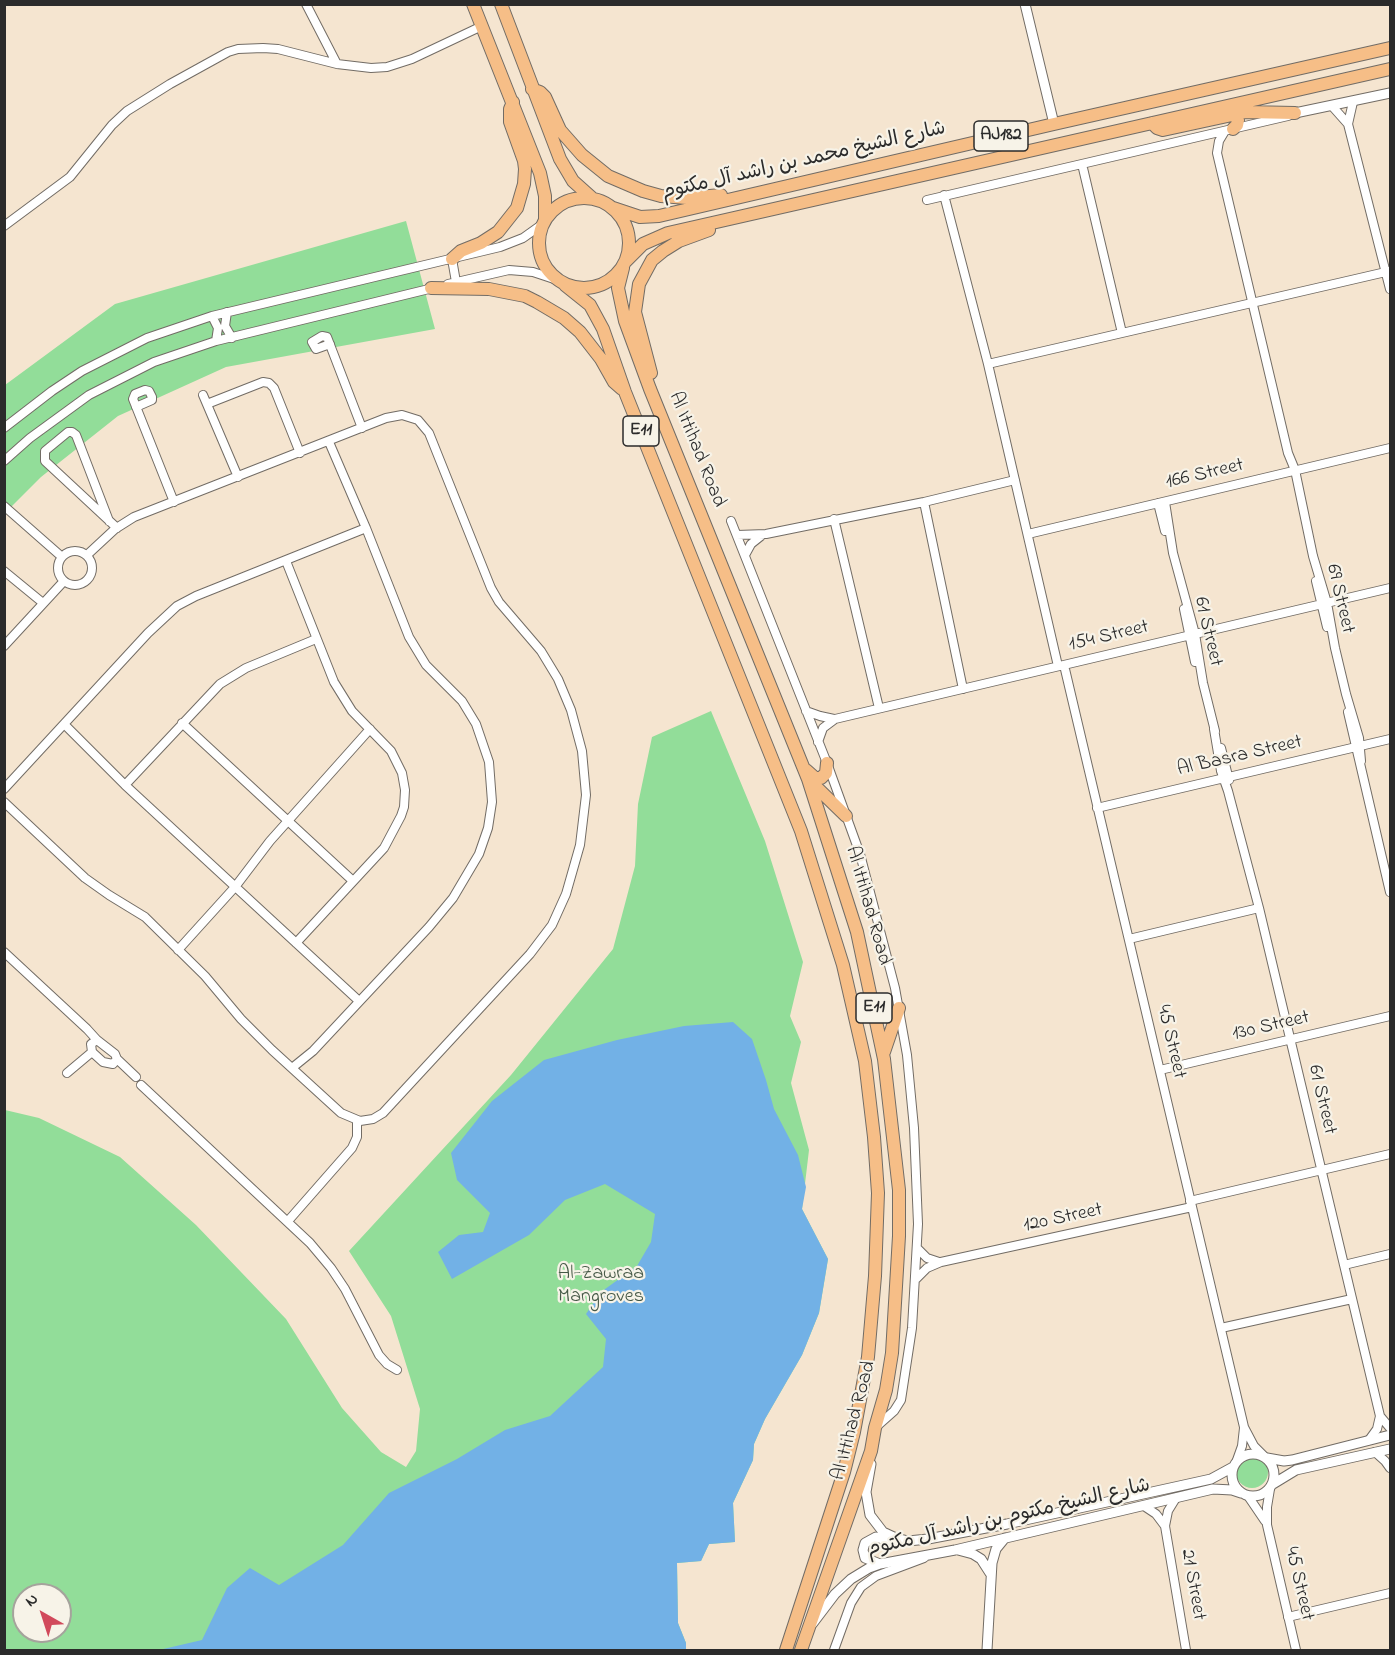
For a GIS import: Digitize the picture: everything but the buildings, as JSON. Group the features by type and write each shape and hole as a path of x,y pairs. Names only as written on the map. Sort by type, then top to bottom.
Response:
{"highway":[{"path":"473,4 540,173 545,196 544,221 539,235 539,248 548,271 561,283 578,288 591,288 603,285 614,278 624,265 630,238 627,226 621,216 603,201 578,198 565,202 554,209 544,221"},
{"path":"501,4 532,89 564,166 573,181 591,198"},
{"name":"شارع الشيخ محمد بن راشد آل مكتوم","path":"613,208 630,215 650,218 1390,48"},
{"name":"شارع الشيخ محمد بن راشد آل مكتوم","path":"624,265 643,244 653,238 1390,69"},
{"path":"532,89 540,92 545,98 560,130 582,156 608,176 644,191 673,197 758,192"},
{"path":"452,259 461,251 481,243 498,232 517,208 524,184 525,169 510,122 510,109 513,102"},
{"path":"1152,123 1156,128 1164,130 1233,114 1260,111 1295,113"},
{"path":"1229,130 1237,125 1238,120 1233,114"},
{"path":"650,389 650,365 640,338 635,312 635,298 644,271 663,250 737,217"},
{"name":"Al Ittihad Road","path":"624,265 618,288 620,306 650,389 806,774 857,933 884,1059 899,1190 899,1236 892,1353 886,1390 871,1451 801,1650"},
{"name":"Al Ittihad Road","path":"561,283 582,297 596,312 625,392 801,831 852,998 865,1061 871,1103 878,1193 874,1297 868,1357 844,1472 786,1650"},
{"path":"431,288 489,289 525,296 537,302 564,318 580,332 601,359 614,382 625,392"},
{"path":"806,774 821,778 826,773 827,763"},
{"path":"806,774 846,816"},
{"path":"884,1059 888,1037 899,1008"}],"street":[{"path":"306,4 337,63"},
{"path":"1025,4 1054,124"},
{"path":"4,226 70,177 112,125 127,111 218,57 238,49 263,48 371,68 394,65 482,26"},
{"path":"927,200 1295,113 1390,93"},
{"path":"1348,124 1353,102"},
{"path":"1332,106 1348,124 1388,271 1390,289"},
{"path":"1217,153 1219,141 1229,130"},
{"path":"1202,136 1211,143 1217,153"},
{"name":"69 Street","path":"1217,153 1304,517 1330,638 1335,648 1346,694 1389,879 1390,892"},
{"path":"1082,164 1122,333"},
{"name":"45 Street","path":"944,195 1097,807 1244,1427 1254,1446 1266,1457"},
{"path":"4,428 52,391 114,354 147,338 227,312 512,243 523,238 544,221"},
{"path":"452,259 456,282"},
{"path":"4,461 58,415 97,390 154,362 216,341 509,270 533,272 561,283"},
{"path":"988,364 1388,271"},
{"path":"227,312 225,326 232,338"},
{"path":"212,316 218,328 216,341"},
{"path":"330,344 363,428"},
{"path":"207,404 263,382 269,383 274,388 300,453"},
{"path":"203,394 238,477"},
{"path":"136,407 174,502"},
{"path":"4,802 74,868 108,895 145,917 204,976 255,1033 341,1113 357,1121 369,1120 382,1113 542,939 566,894 583,828 585,795 580,744 565,694 541,651 499,602 491,588 429,432 418,420 402,415 386,418 134,518 117,528 87,555"},
{"path":"109,520 75,435 68,432 45,451 45,460 117,528"},
{"path":"292,1068 313,1052 436,920 464,882 484,841 492,802 489,762 476,724 462,701 426,665 413,647 329,442"},
{"name":"166 Street","path":"1028,534 1390,448"},
{"path":"737,535 766,534 924,502 1015,480"},
{"path":"924,502 963,689"},
{"name":"61 Street","path":"1161,502 1168,542 1173,553 1192,635 1198,672 1203,683 1228,791 1259,908 1380,1416 1390,1428"},
{"path":"5,507 62,556"},
{"path":"834,519 879,708"},
{"path":"731,521 827,763 863,866 899,1008 907,1055 914,1128 917,1248 912,1328 902,1396 894,1411 875,1428"},
{"path":"4,789 169,612 195,596 366,528"},
{"path":"745,555 755,540 766,534"},
{"path":"70,551 79,551 87,555 92,562 93,571 88,579 81,584 72,585 64,581 59,574 58,565 62,556 70,551"},
{"path":"286,561 339,692 352,711 386,744 399,765 404,782 404,807 394,832 384,848 296,943"},
{"path":"4,571 43,603"},
{"path":"4,646 64,581"},
{"name":"154 Street","path":"807,711 835,719 1390,588"},
{"path":"125,785 208,694 232,675 316,639"},
{"path":"818,742 823,728 835,719"},
{"path":"182,723 353,881"},
{"path":"64,724 125,785 359,1001"},
{"path":"178,950 235,887 288,820 370,729"},
{"name":"Al Basra Street","path":"1097,807 1390,739"},
{"path":"1129,939 1259,908"},
{"path":"4,952 97,1040 115,1054 117,1059 136,1077"},
{"name":"130 Street","path":"1160,1070 1390,1016"},
{"path":"97,1040 91,1044 92,1052 98,1059 107,1064 113,1064 117,1059"},
{"path":"67,1073 92,1052"},
{"path":"141,1085 310,1243 331,1268 380,1355 387,1364 397,1370"},
{"path":"288,1221 352,1148 358,1132 357,1121"},
{"name":"120 Street","path":"916,1279 927,1268 941,1262 1191,1204 1390,1154"},
{"path":"917,1248 927,1258 941,1262"},
{"path":"1344,1265 1390,1254"},
{"path":"1221,1328 1352,1299"},
{"path":"1370,1440 1377,1429 1380,1416"},
{"name":"45 Street","path":"1235,1464 1242,1446 1244,1427"},
{"path":"1390,1435 1292,1460 1275,1460 1253,1453 1242,1456 1235,1464 1234,1484 1245,1494 1260,1495 1296,1470 1390,1449"},
{"name":"شارع الشيخ مكتوم بن راشد آل مكتوم","path":"871,1451 866,1492 868,1510 880,1530 903,1540 917,1541 1211,1479 1235,1464"},
{"path":"1375,1452 1390,1468"},
{"path":"1266,1457 1271,1462 1275,1473 1271,1486"},
{"name":"45 Street","path":"1271,1486 1267,1507 1267,1525 1296,1650"},
{"name":"شارع الشيخ مكتوم بن راشد آل مكتوم","path":"808,1629 851,1579 860,1572 880,1564 955,1550 1213,1489 1232,1490 1245,1494"},
{"name":"45 Street","path":"1245,1494 1267,1525"},
{"name":"21 Street","path":"1176,1498 1168,1511 1165,1526 1186,1650"},
{"name":"21 Street","path":"1144,1506 1156,1514 1165,1526"},
{"path":"880,1564 865,1558 863,1550 867,1541 879,1537 890,1542 903,1540"},
{"path":"987,1650 990,1573 996,1549 1005,1538"},
{"path":"955,1550 974,1554 981,1559 990,1573"},
{"path":"834,1650 851,1603 861,1587 876,1576 912,1564 928,1555"},
{"path":"1288,1617 1390,1593"}],"green space":[{"path":"406,221 435,329 226,367 118,416 41,477 5,513 5,385 115,304"},
{"name":"Al-Zawraa Mangroves","path":"711,711 765,841 803,962 790,1016 801,1042 791,1083 809,1150 802,1209 828,1259 819,1313 802,1355 765,1419 754,1444 753,1460 733,1503 735,1542 709,1544 701,1561 677,1563 678,1623 686,1643 686,1650 5,1650 5,1110 39,1118 120,1157 196,1225 286,1319 342,1408 381,1452 406,1467 416,1451 420,1409 391,1316 349,1251 511,1075 613,949 635,866 638,804 652,737"},
{"path":"1252,1456 1264,1460 1268,1472 1264,1484 1252,1488 1240,1484 1236,1472 1240,1460"}],"water":[{"name":"Al-Zawraa Mangroves","path":"733,1022 752,1039 774,1109 798,1155 806,1187 802,1209 828,1259 819,1313 802,1355 765,1419 754,1444 753,1460 733,1503 735,1542 709,1544 701,1561 677,1563 678,1623 686,1643 686,1650 159,1650 202,1640 227,1588 250,1568 279,1585 343,1545 389,1493 457,1459 505,1430 550,1416 603,1367 606,1339 586,1314 601,1292 637,1266 651,1242 655,1214 605,1184 565,1200 529,1235 452,1279 438,1252 459,1235 483,1232 490,1213 457,1180 451,1153 492,1101 544,1060 617,1040 684,1026"}]}
